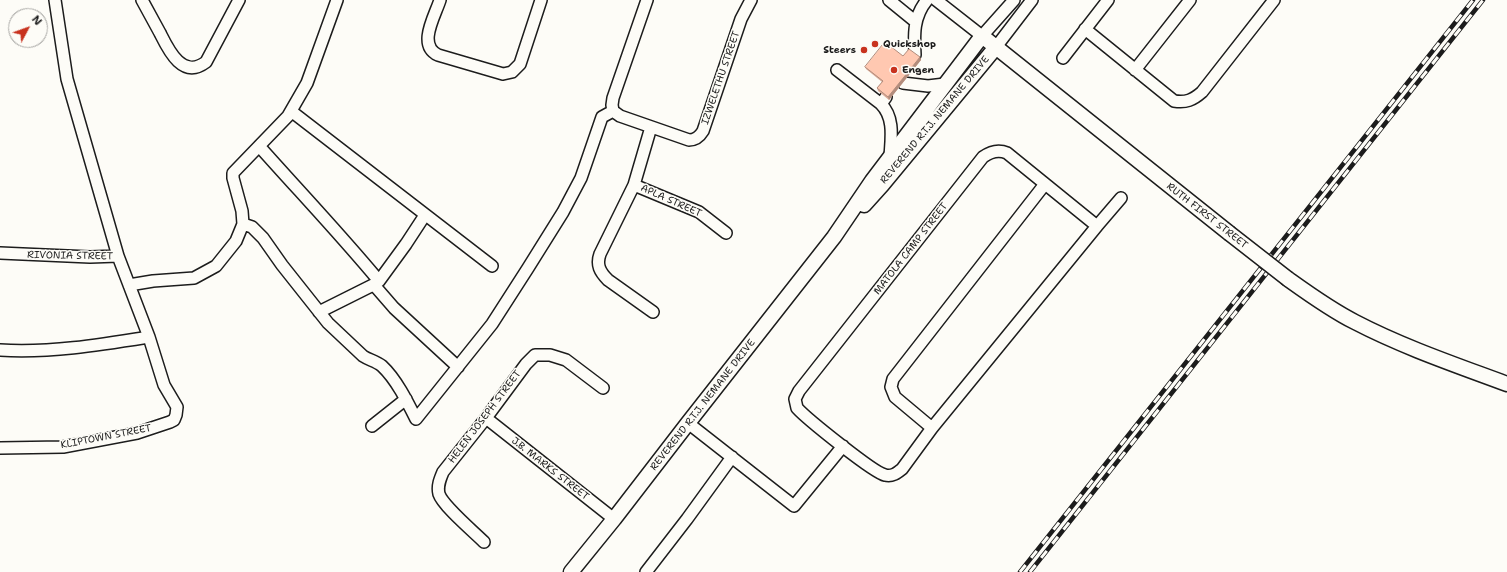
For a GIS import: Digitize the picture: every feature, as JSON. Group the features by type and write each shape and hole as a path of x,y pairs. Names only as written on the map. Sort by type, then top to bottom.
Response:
{"main road":[{"name":"RUTH FIRST STREET","path":"982,36 1228,233 1316,299 1354,321 1416,350 1507,384"},
{"name":"REVEREND R.T.J. NEMANE DRIVE","path":"571,572 834,236 872,181 982,36"},
{"name":"REVEREND R.T.J. NEMANE DRIVE","path":"834,236 882,186 996,47"}],"street":[{"path":"56,0 67,79 118,256"},
{"path":"142,0 174,58 186,67 192,67 202,65 206,62 239,0"},
{"path":"129,285 153,281 194,278 216,266 236,241 243,224 242,211 233,178 234,174 291,111 307,83 337,0"},
{"path":"440,0 427,39 430,49 438,55 503,74 512,72 520,64 541,0"},
{"path":"243,224 252,228 263,238 282,265 328,323 362,356 381,365 406,399 416,418 492,324 563,212 581,178 602,117 613,110 613,98 647,0"},
{"name":"IZWELETHU STREET","path":"613,110 620,116 689,140 697,138 702,134 741,19 751,0"},
{"path":"889,0 916,22"},
{"path":"915,55 914,35 916,22 922,6 927,0"},
{"name":"RUTH FIRST STREET","path":"936,0 982,36"},
{"name":"REVEREND R.T.J. NEMANE DRIVE","path":"982,36 1014,0"},
{"name":"REVEREND R.T.J. NEMANE DRIVE","path":"996,47 1032,0"},
{"path":"1064,58 1108,0"},
{"path":"1135,70 1190,0"},
{"path":"1085,29 1174,101 1187,102 1202,92 1274,0"},
{"path":"837,70 883,101 890,122 890,157"},
{"path":"903,83 928,86 945,84"},
{"path":"291,111 492,266"},
{"path":"651,127 634,185 600,254 598,263 604,276 653,312"},
{"path":"259,146 347,242 394,308 458,367"},
{"name":"MATOLA CAMP STREET","path":"1097,226 1004,152 994,151 983,158 799,392 795,399 797,408 843,446 878,472 885,475 892,475 902,469 932,428 1121,198"},
{"path":"932,428 895,397 891,387 893,379 1044,184"},
{"name":"APLA STREET","path":"634,185 699,212 726,233"},
{"path":"319,312 376,283 406,244 425,215"},
{"name":"RIVONIA STREET","path":"0,253 90,258 118,256 149,337 164,385 177,407"},
{"path":"0,350 59,350 149,337"},
{"name":"HELEN JOSEPH STREET","path":"484,542 446,505 438,488 439,480 443,472 526,364 535,355 550,355 566,360 603,388"},
{"path":"372,426 406,399"},
{"name":"KLIPTOWN STREET","path":"0,448 63,447 137,433 170,422 176,415 177,407"},
{"name":"J.B. MARKS STREET","path":"486,418 614,519"},
{"path":"688,423 794,506 843,446"},
{"path":"646,572 732,457"}],"building":[{"path":"885,42 903,56 909,49 920,57 888,97 877,88 883,81 865,67"}],"railway":[{"path":"1020,572 1473,0"},
{"path":"1030,572 1483,0"}],"place":[{"name":"Quickshop","path":"875,44"},
{"name":"Steers","path":"864,50"},
{"name":"Engen","path":"894,70"}]}
